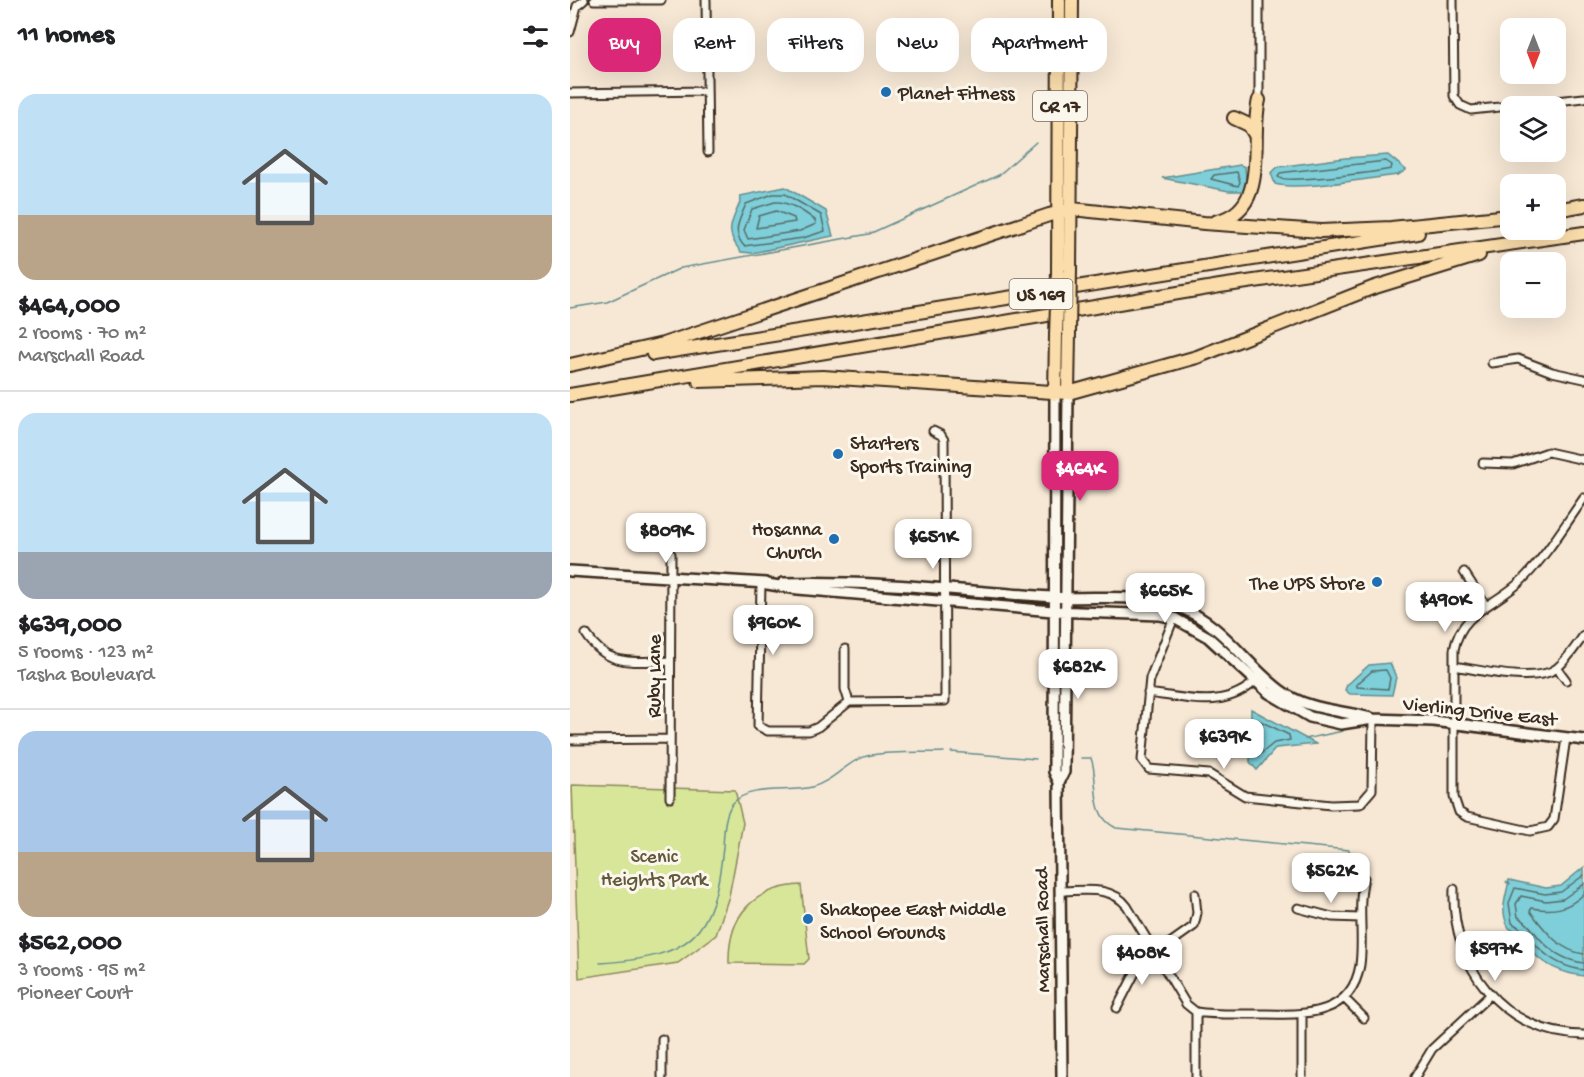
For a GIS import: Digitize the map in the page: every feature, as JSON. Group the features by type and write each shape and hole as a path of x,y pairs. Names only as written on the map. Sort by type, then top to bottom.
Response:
{"highway":[{"name":"Marschall Road","path":"1059,0 1059,212 1069,333 1061,394"},
{"name":"Marschall Road","path":"1061,394 1056,335 1072,209 1072,0"},
{"path":"1204,223 1234,215 1247,203 1251,193 1259,100"},
{"path":"1234,118 1249,125 1255,135"},
{"path":"1566,208 1584,205"},
{"path":"570,366 663,344 1072,209 1204,223 1321,231 1391,228 1500,218"},
{"name":"US 169","path":"570,366 1500,219"},
{"name":"US 169","path":"570,395 1209,288 1584,233"},
{"path":"646,383 823,377 1061,394 1197,357 1372,288 1528,241"}],"street":[{"path":"594,0 661,0"},
{"path":"706,0 708,152"},
{"path":"1259,0 1259,100"},
{"path":"1453,0 1454,96 1460,105 1471,110 1584,98"},
{"path":"570,32 573,14 581,1"},
{"path":"570,93 707,91"},
{"path":"1492,363 1518,359 1552,372 1584,379"},
{"name":"Marschall Road","path":"1061,394 1053,610 1054,772 1059,782 1062,1077"},
{"name":"Marschall Road","path":"1059,782 1064,772 1066,611 1061,394"},
{"path":"761,583 758,726 768,731 809,731 818,727 849,702 945,701 944,440 941,435 933,431"},
{"path":"1483,464 1513,464 1548,452 1584,460"},
{"path":"1566,738 1554,819 1548,828 1530,831 1463,814 1457,808 1454,797 1454,650 1460,630 1474,614 1522,580 1584,498"},
{"name":"Ruby Lane","path":"670,554 670,798"},
{"name":"Vierling Drive East","path":"570,571 761,583 808,582 1065,598 1137,599 1177,606 1205,620 1217,628 1259,677"},
{"path":"1464,572 1486,606"},
{"name":"Vierling Drive East","path":"761,583 798,589 1066,611 1143,612 1174,618 1208,637 1259,677 1304,703 1373,719 1454,723 1584,740"},
{"path":"1143,612 1172,610 1177,606"},
{"path":"1174,618 1162,644 1148,693 1142,760 1149,769 1209,774 1245,796 1331,805 1360,804 1372,790 1373,719"},
{"path":"586,634 596,650 618,661 669,661"},
{"path":"1454,666 1534,676 1557,668 1584,635"},
{"path":"845,649 845,689 849,702"},
{"path":"1557,668 1566,680"},
{"path":"1148,693 1221,700 1243,692 1259,677"},
{"path":"570,740 669,740"},
{"path":"1060,891 1105,892 1118,897 1186,1004 1196,1012 1302,1014 1324,1010 1344,998 1358,972 1364,878"},
{"path":"1454,889 1453,913 1459,942 1471,970 1490,995 1531,1023 1556,1031 1584,1035"},
{"path":"1117,1008 1139,965 1194,926 1197,913 1195,894"},
{"path":"1298,908 1332,917 1360,918"},
{"path":"1415,1077 1432,1049 1490,995"},
{"path":"1344,998 1364,1018"},
{"path":"1196,1012 1196,1077"},
{"path":"1302,1014 1302,1077"},
{"path":"662,1039 662,1077"}],"green space":[{"name":"Scenic Heights Park","path":"572,785 735,790 743,823 729,896 716,935 678,963 579,978"},
{"path":"801,885 809,959 804,964 729,963 733,931 747,907 757,898 769,892"}],"water":[{"path":"1388,155 1406,170 1398,175 1301,186 1275,184 1271,173 1278,167"},
{"path":"1240,165 1245,167 1247,191 1229,191 1162,178"},
{"path":"785,187 826,211 833,236 752,253 741,252 731,232 732,221 741,200 740,196"},
{"path":"1390,663 1396,677 1392,695 1350,694 1345,690 1347,685 1369,665"},
{"path":"1251,709 1316,744 1276,748 1257,770 1250,762"},
{"path":"1584,867 1584,976 1561,971 1540,959 1518,934 1509,928 1504,910 1509,880 1546,888 1561,886"}],"waterway":[{"path":"570,308 607,302 681,268 869,234 999,175 1036,142"},
{"path":"1305,739 1343,731"},
{"path":"600,963 656,955 677,948 692,937 704,922 713,903 719,878 726,818 730,807 741,797 760,791 812,787 828,780 856,760 872,755 944,752"},
{"path":"951,752 1036,759"},
{"path":"1081,758 1091,758 1098,806 1107,822 1116,828 1349,850 1351,854"},
{"path":"1506,882 1510,884"}],"place":[{"name":"Planet Fitness","path":"886,92"},
{"name":"Starters Sports Training","path":"838,454"},
{"name":"Hosanna Church","path":"834,539"},
{"name":"The UPS Store","path":"1377,582"},
{"name":"Shakopee East Middle School Grounds","path":"808,919"}]}
